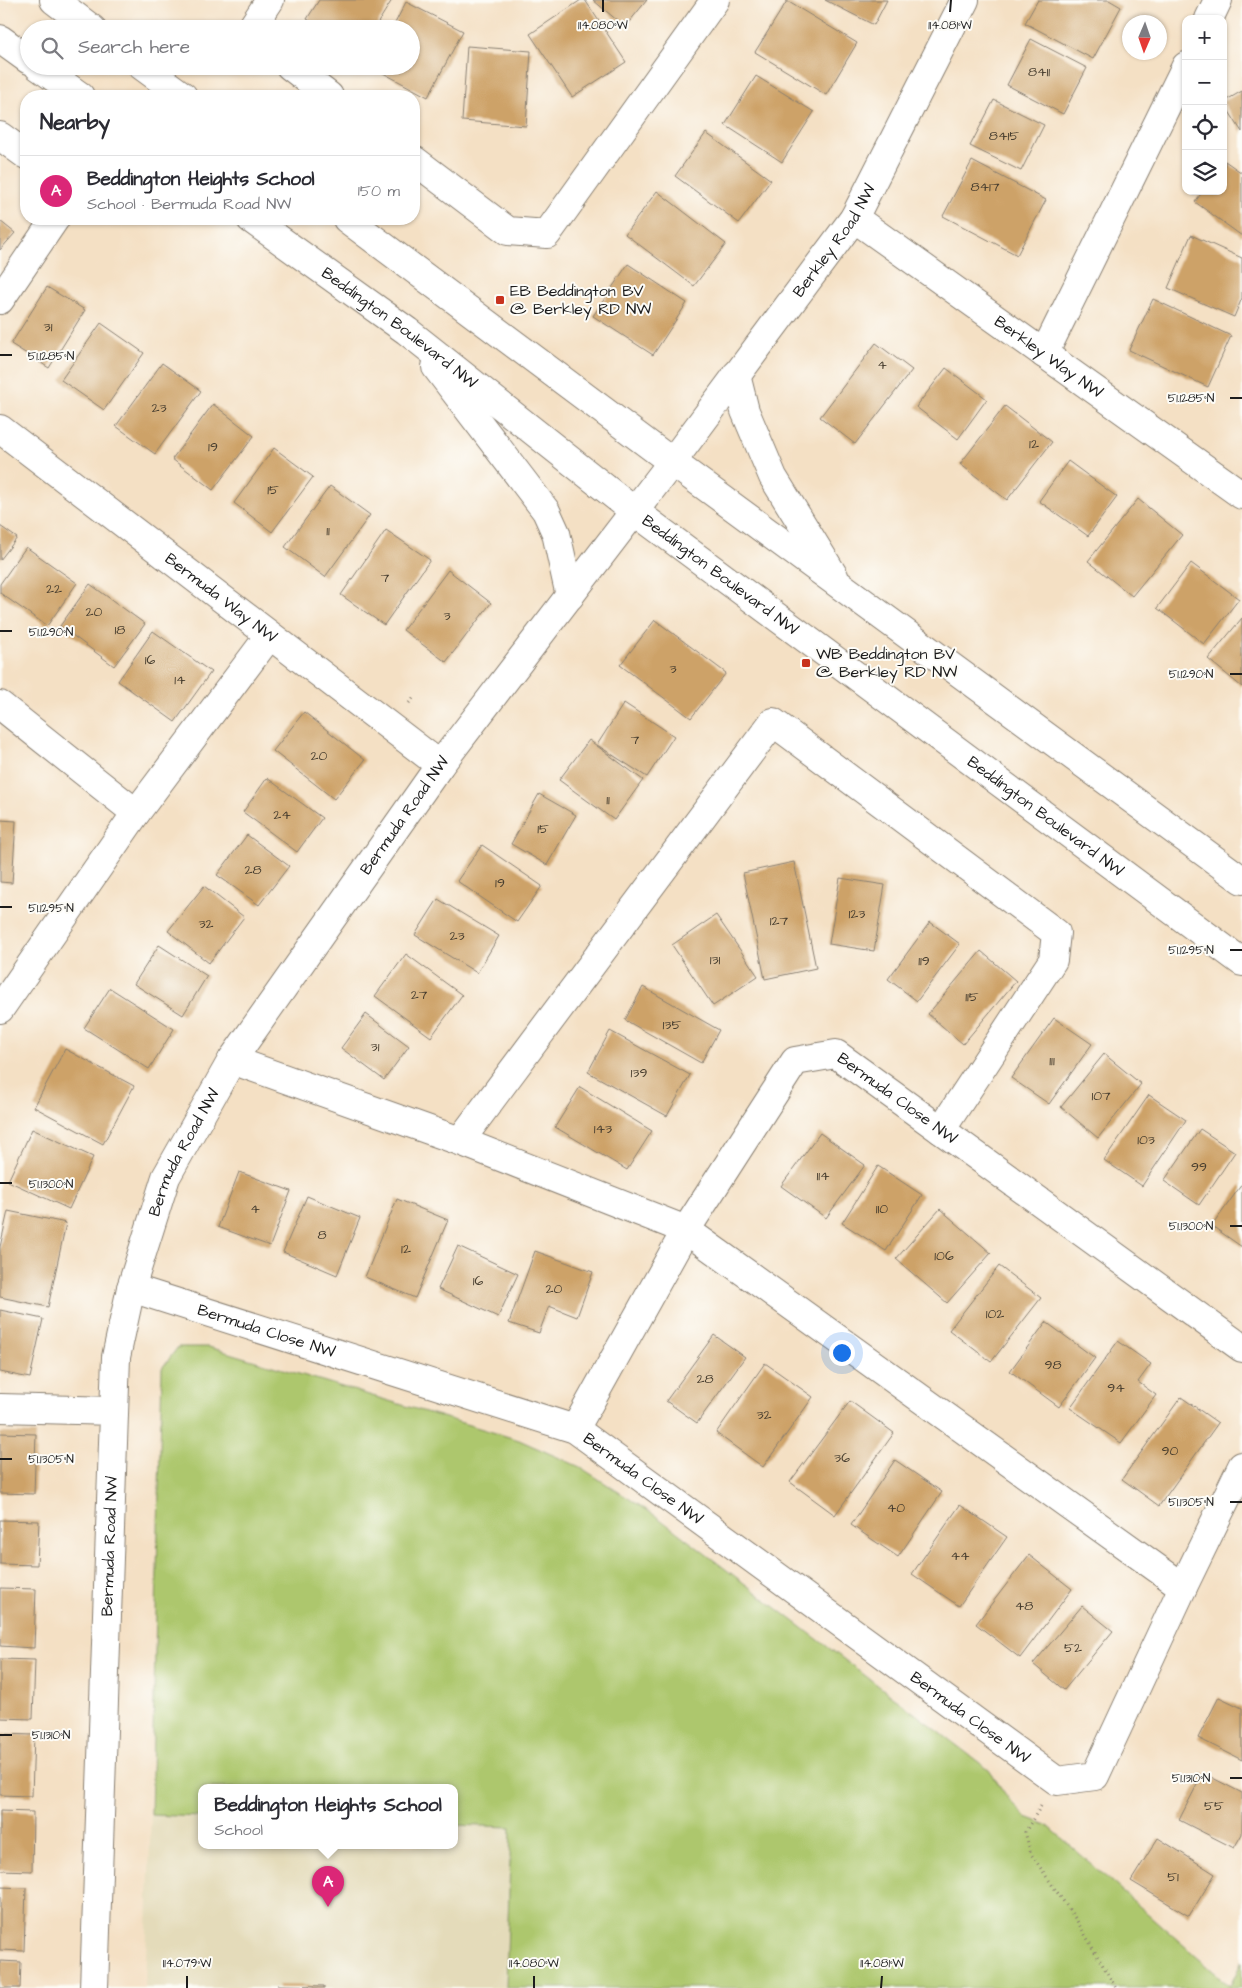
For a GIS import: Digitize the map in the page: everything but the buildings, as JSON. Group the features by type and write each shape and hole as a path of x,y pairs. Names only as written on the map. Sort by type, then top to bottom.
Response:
{"street":[{"path":"54,0 80,20"},
{"path":"257,20 270,0"},
{"path":"420,165 508,231 547,234 716,0"},
{"name":"Berkley Road NW","path":"672,462 854,218 965,0"},
{"path":"1211,15 1218,0"},
{"path":"0,39 20,53"},
{"path":"1044,354 1182,74"},
{"path":"51,75 72,90"},
{"path":"154,75 175,90"},
{"path":"302,75 321,90"},
{"path":"0,136 20,151"},
{"name":"Berkley Way NW","path":"854,218 1044,354 1241,491"},
{"path":"0,300 51,225"},
{"name":"Beddington Boulevard NW","path":"259,225 407,330 634,511 1242,962"},
{"path":"355,225 672,462 1242,880"},
{"path":"407,330 546,511 556,533 570,596"},
{"path":"736,375 745,411 757,444 773,477 842,587"},
{"name":"Bermuda Way NW","path":"0,429 440,766"},
{"name":"Bermuda Road NW","path":"94,1988 116,1357 131,1288 166,1177 232,1060 440,766 672,462"},
{"path":"0,1009 136,813 268,636"},
{"path":"0,705 136,813"},
{"path":"460,1141 772,722 1056,933 1053,960 941,1130"},
{"name":"Bermuda Close NW","path":"575,1428 686,1230 795,1061 836,1054 1242,1348"},
{"path":"232,1060 460,1141 686,1230 1183,1587"},
{"name":"Bermuda Close NW","path":"131,1288 575,1428 1057,1782"},
{"path":"0,1408 114,1411"},
{"path":"1057,1782 1096,1776 1183,1587 1242,1466"}],"path":[{"path":"1057,1782 1026,1832 1031,1854 1077,1921 1116,1988"}],"shaded area":[{"path":"151,1815 198,1817 198,1849 458,1849 458,1825 511,1826 506,1988 145,1988"}],"green space":[{"path":"178,1347 209,1347 519,1440 580,1467 656,1516 989,1770 1010,1801 1026,1817 1047,1825 1230,1986 1242,1961 1242,1988 506,1988 511,1827 458,1825 458,1784 198,1784 198,1817 151,1815 162,1368"}],"place":[{"name":"EB Beddington BV @ Berkley RD NW","path":"500,300"},
{"name":"WB Beddington BV @ Berkley RD NW","path":"806,663"},
{"name":"Beddington Heights School","path":"328,1907"}]}
